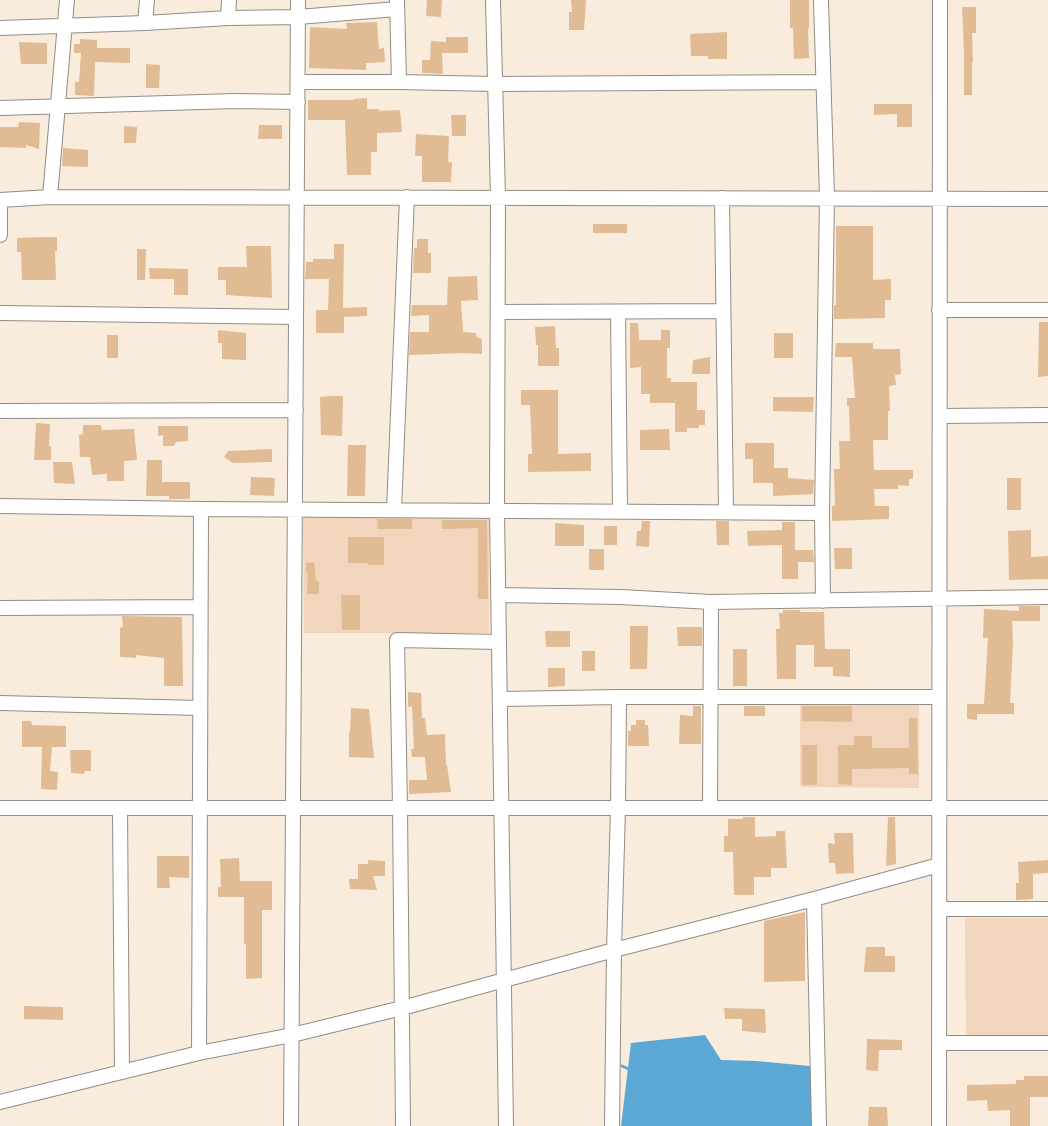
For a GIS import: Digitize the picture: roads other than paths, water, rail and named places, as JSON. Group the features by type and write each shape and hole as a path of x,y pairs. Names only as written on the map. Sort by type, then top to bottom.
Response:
{"street":[{"path":"50,197 67,0"},
{"path":"145,23 147,0"},
{"path":"228,18 230,0"},
{"path":"291,1126 298,0"},
{"path":"493,0 498,197 497,511 506,1126"},
{"path":"821,0 827,198 822,513 823,601"},
{"path":"939,0 939,1126"},
{"path":"0,28 298,17 397,4 399,82"},
{"path":"298,82 495,84 823,82"},
{"path":"0,108 235,101 298,102"},
{"path":"0,235 0,200 50,197 1048,199"},
{"path":"394,510 407,197"},
{"path":"722,198 726,512"},
{"path":"939,310 1048,310"},
{"path":"498,312 723,311"},
{"path":"618,312 620,512"},
{"path":"0,313 296,317"},
{"path":"0,411 296,410"},
{"path":"939,416 1048,415"},
{"path":"0,506 822,513"},
{"path":"199,1053 201,509"},
{"path":"498,595 621,597 711,602 1048,597"},
{"path":"710,808 711,602"},
{"path":"0,609 200,607"},
{"path":"403,1126 397,639 499,642"},
{"path":"612,1126 619,697"},
{"path":"500,699 939,698"},
{"path":"0,703 200,708"},
{"path":"0,808 1048,808"},
{"path":"120,808 122,1071"},
{"path":"0,1102 122,1071 292,1035 402,1008 939,865"},
{"path":"814,899 819,1126"},
{"path":"939,909 1048,909"},
{"path":"940,1043 1048,1043"}],"water":[{"path":"705,1035 721,1060 810,1066 813,1126 621,1126 631,1043"}],"waterway":[{"path":"622,1066 631,1070"}]}
